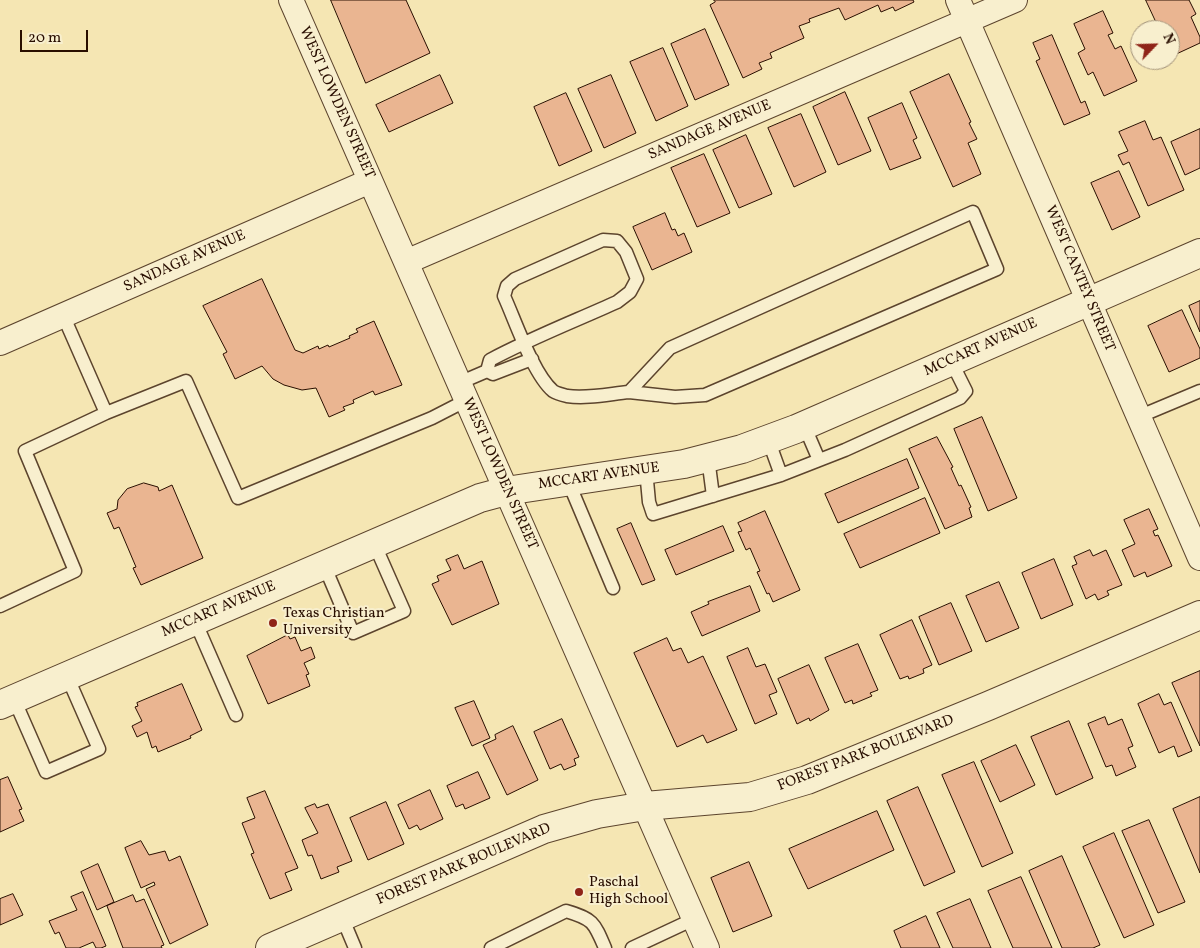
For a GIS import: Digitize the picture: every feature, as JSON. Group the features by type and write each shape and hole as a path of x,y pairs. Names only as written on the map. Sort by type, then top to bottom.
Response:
{"street":[{"name":"WEST LOWDEN STREET","path":"291,0 707,948"},
{"name":"SANDAGE AVENUE","path":"406,262 962,10 1015,0"},
{"name":"WEST CANTEY STREET","path":"962,10 1200,558"},
{"name":"SANDAGE AVENUE","path":"0,343 370,181"},
{"name":"MCCART AVENUE","path":"7,702 480,498 506,491 646,470 708,458 768,439 1200,253"},
{"name":"FOREST PARK BOULEVARD","path":"270,948 544,829 597,814 645,806 750,797 807,780 979,710 1200,615"}],"lane":[{"path":"0,606 75,572 25,451 106,413 186,380 238,498 432,418 487,371 490,360 525,344 617,302 630,292 637,279 626,252 617,240 604,240 515,279 507,286 504,296 525,344 538,372 554,391 568,396 629,392 675,397 705,395 998,269 973,212 670,348 629,392"},
{"path":"63,315 106,413"},
{"path":"487,371 493,374 532,359"},
{"path":"646,470 649,502 653,514 781,476 960,398 966,391 951,361"},
{"path":"1138,417 1200,391"},
{"path":"804,425 819,460"},
{"path":"768,439 781,476"},
{"path":"708,458 713,496"},
{"path":"568,481 613,588"},
{"path":"324,565 353,634 404,612 374,544"},
{"path":"195,621 236,715"},
{"path":"7,702 46,772 99,749 67,676"},
{"path":"491,948 566,911 587,917 596,927 605,948"},
{"path":"342,917 355,948"},
{"path":"632,948 694,919"}],"building":[{"path":"331,0 406,0 430,53 366,83"},
{"path":"714,0 913,0 914,2 895,11 893,7 881,12 878,5 845,20 839,8 809,19 810,22 799,26 804,38 770,53 772,58 759,63 762,69 743,78 710,5 715,2"},
{"path":"1146,0 1189,0 1196,14 1191,17 1200,37 1200,43 1180,52 1180,20 1155,20"},
{"path":"1103,11 1113,33 1108,35 1115,49 1121,46 1130,66 1130,70 1132,70 1137,81 1104,96 1093,72 1088,75 1078,53 1085,49 1074,24"},
{"path":"705,29 729,85 695,100 671,44"},
{"path":"1052,35 1081,103 1085,101 1090,114 1064,125 1036,61 1040,59 1033,43"},
{"path":"663,48 688,106 656,121 630,62"},
{"path":"949,74 977,139 968,143 981,174 953,187 910,92"},
{"path":"440,75 453,103 389,132 376,105"},
{"path":"611,75 636,133 604,148 578,89"},
{"path":"845,92 871,151 838,165 813,107"},
{"path":"566,93 592,151 559,166 534,107"},
{"path":"902,103 917,138 913,140 921,158 890,170 868,118"},
{"path":"801,114 826,172 794,187 768,128"},
{"path":"1145,121 1153,140 1161,137 1184,190 1148,206 1129,162 1123,165 1118,155 1128,151 1119,132"},
{"path":"1200,129 1200,168 1185,175 1171,142"},
{"path":"746,135 772,194 739,208 713,150"},
{"path":"704,154 730,213 697,227 671,168"},
{"path":"1119,171 1140,217 1112,230 1091,183"},
{"path":"665,213 672,230 675,229 678,236 684,233 692,252 652,270 633,227"},
{"path":"262,279 295,350 303,353 318,346 319,349 328,345 329,347 350,338 349,336 358,332 356,329 374,321 402,385 375,395 373,391 353,400 354,403 343,407 345,410 329,417 316,388 302,390 284,385 273,379 262,366 235,379 223,354 227,352 203,306"},
{"path":"1200,301 1200,332 1189,306"},
{"path":"1182,310 1200,349 1200,358 1169,372 1148,326"},
{"path":"982,417 1017,498 988,511 954,429"},
{"path":"937,437 953,467 951,468 959,486 961,485 971,507 969,508 972,517 945,529 909,449"},
{"path":"907,459 919,488 838,523 825,494"},
{"path":"144,483 158,487 159,491 172,485 203,558 141,585 133,568 136,567 119,527 114,529 107,513 117,509 118,500 127,489"},
{"path":"925,498 940,533 860,568 844,534"},
{"path":"1149,509 1158,529 1153,531 1155,536 1158,535 1172,566 1147,577 1145,572 1134,577 1122,550 1135,544 1124,520"},
{"path":"765,511 800,590 773,602 769,593 767,594 757,572 760,571 750,548 746,550 738,532 742,531 738,523"},
{"path":"631,523 655,580 642,585 617,529"},
{"path":"723,526 734,551 676,575 665,550"},
{"path":"1090,550 1093,556 1106,550 1122,585 1107,591 1109,595 1098,600 1095,594 1086,599 1072,566 1077,564 1074,557"},
{"path":"458,555 464,569 482,561 499,604 452,625 432,584 439,581 437,576 451,570 446,560"},
{"path":"1054,559 1073,605 1041,619 1022,573"},
{"path":"999,582 1019,628 986,642 966,596"},
{"path":"750,586 760,611 702,636 691,612 709,604 708,602"},
{"path":"951,603 972,651 939,665 919,617"},
{"path":"912,620 932,665 923,669 924,673 909,679 908,676 900,679 880,635"},
{"path":"288,635 290,639 295,637 301,651 311,647 315,658 304,663 309,674 306,675 310,686 268,704 247,656"},
{"path":"667,638 673,651 681,648 688,663 703,656 737,730 707,743 703,735 677,747 634,653"},
{"path":"858,644 878,690 870,693 872,696 853,704 852,700 845,703 825,658"},
{"path":"748,648 756,667 765,664 777,692 769,695 777,714 755,724 727,657"},
{"path":"809,665 829,710 810,721 809,718 797,724 778,679"},
{"path":"1200,671 1200,746 1172,683"},
{"path":"182,684 202,730 190,736 191,738 158,752 156,746 152,748 147,732 137,737 132,726 142,721 135,707 138,706 137,703"},
{"path":"1159,694 1164,705 1171,702 1192,751 1178,757 1174,746 1159,753 1138,704"},
{"path":"474,701 490,738 472,746 455,708"},
{"path":"1105,717 1108,725 1122,719 1133,746 1128,748 1136,767 1116,776 1112,765 1106,767 1088,724"},
{"path":"562,719 579,757 574,759 576,765 564,770 561,764 550,769 534,732"},
{"path":"1069,721 1093,778 1056,795 1031,737"},
{"path":"513,726 538,780 507,795 483,745 496,739 495,735"},
{"path":"1016,745 1035,785 1000,802 981,761"},
{"path":"974,762 1013,853 982,867 942,775"},
{"path":"478,772 490,798 465,809 463,804 456,807 447,786"},
{"path":"8,777 22,809 19,810 24,821 0,832 0,780"},
{"path":"918,787 955,872 924,886 887,801"},
{"path":"430,790 443,819 420,830 417,825 409,829 398,805"},
{"path":"265,791 298,868 285,873 292,890 270,899 251,854 254,853 242,823 255,818 247,798"},
{"path":"1200,797 1200,873 1173,809"},
{"path":"386,802 404,844 368,860 350,818"},
{"path":"315,804 317,808 328,804 352,861 337,867 339,872 321,879 312,855 308,856 302,840 318,833 305,808"},
{"path":"877,811 894,850 808,889 789,849"},
{"path":"1149,820 1185,902 1158,913 1122,831"},
{"path":"1114,833 1154,925 1124,938 1083,847"},
{"path":"141,841 149,855 165,851 169,861 180,856 208,925 170,944 146,889 155,885 154,882 141,888 125,848"},
{"path":"1062,856 1100,945 1093,948 1062,948 1029,871"},
{"path":"749,862 772,916 733,932 711,878"},
{"path":"98,864 114,902 97,910 81,872"},
{"path":"1021,877 1052,948 1013,948 988,891"},
{"path":"83,892 106,946 101,948 96,948 93,942 79,948 66,948 59,932 55,934 49,921 77,910 71,897"},
{"path":"13,894 23,915 0,925 0,899"},
{"path":"133,895 136,902 144,899 164,945 161,946 162,948 123,948 107,906"},
{"path":"970,899 991,948 953,948 937,913"},
{"path":"926,916 940,948 901,948 894,931"}],"place":[{"name":"Texas Christian University","path":"273,623"},
{"name":"Paschal High School","path":"579,892"}]}
